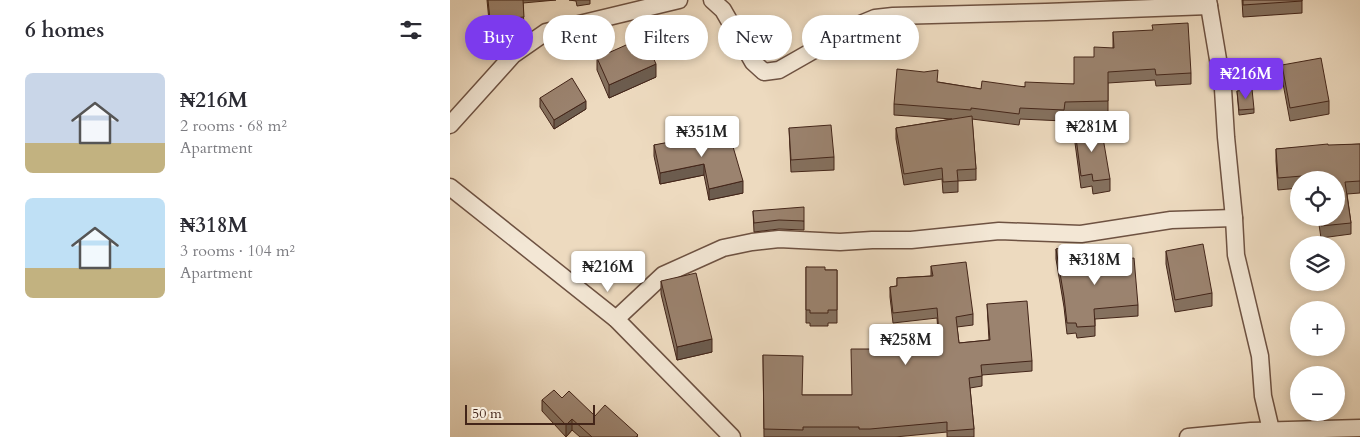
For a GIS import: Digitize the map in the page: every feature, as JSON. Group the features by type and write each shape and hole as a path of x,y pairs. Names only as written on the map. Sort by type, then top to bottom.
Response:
{"street":[{"path":"450,125 513,55 546,32 679,0"},
{"path":"712,0 723,10 753,62 764,72 779,70 858,25 875,18 1046,12 1208,3 1223,89 1236,255 1260,356 1263,396 1271,430"},
{"path":"450,187 616,319 732,437"},
{"path":"616,319 663,275 723,248 752,242 779,239 840,242 911,240 998,230 1081,234 1171,220 1234,218"},
{"path":"1197,436 1271,430 1360,428"}],"building":[{"path":"488,0 523,0 524,15 490,15"},
{"path":"1243,0 1302,0 1302,1 1243,5"},
{"path":"1188,23 1191,73 1156,75 1155,69 1108,72 1108,101 1065,102 1064,110 1020,108 1019,114 971,108 971,110 894,104 897,69 924,72 938,70 937,82 981,89 982,81 1025,87 1025,82 1074,84 1074,57 1094,57 1094,47 1114,48 1113,32 1153,30 1152,25"},
{"path":"625,45 625,60 654,60 656,64 609,85 598,60 615,60 615,50"},
{"path":"1321,58 1329,101 1290,108 1282,65"},
{"path":"572,78 586,101 554,120 540,98"},
{"path":"1252,89 1254,109 1239,110 1237,91"},
{"path":"972,116 976,169 957,170 958,181 943,182 942,168 904,174 896,128"},
{"path":"831,125 834,157 791,160 789,128"},
{"path":"1101,126 1110,179 1093,181 1092,174 1081,176 1075,130"},
{"path":"729,133 743,181 709,189 704,164 660,173 654,145"},
{"path":"1328,144 1360,144 1360,181 1345,182 1345,171 1290,171 1290,177 1278,178 1276,149"},
{"path":"1345,182 1351,223 1345,224"},
{"path":"804,207 804,221 779,220 754,223 753,211"},
{"path":"1203,244 1212,293 1175,300 1166,251"},
{"path":"1069,246 1070,250 1080,249 1082,263 1134,258 1138,305 1094,309 1095,326 1077,327 1076,323 1067,323 1056,249"},
{"path":"966,262 973,314 956,317 959,343 990,340 987,304 1027,301 1032,361 981,365 982,376 969,378 974,429 947,431 947,422 870,429 859,429 859,427 803,427 803,430 764,429 763,355 803,356 802,395 852,395 851,349 890,349 890,352 940,347 937,308 893,313 890,287 897,286 897,278 933,276 931,266"},
{"path":"806,267 825,267 825,270 837,270 837,310 828,310 828,313 810,313 810,310 806,310"},
{"path":"696,273 712,339 677,347 661,281"},
{"path":"554,390 562,398 569,391 595,416 605,405 638,435 636,437 592,437 572,419 566,425 542,400"}]}
